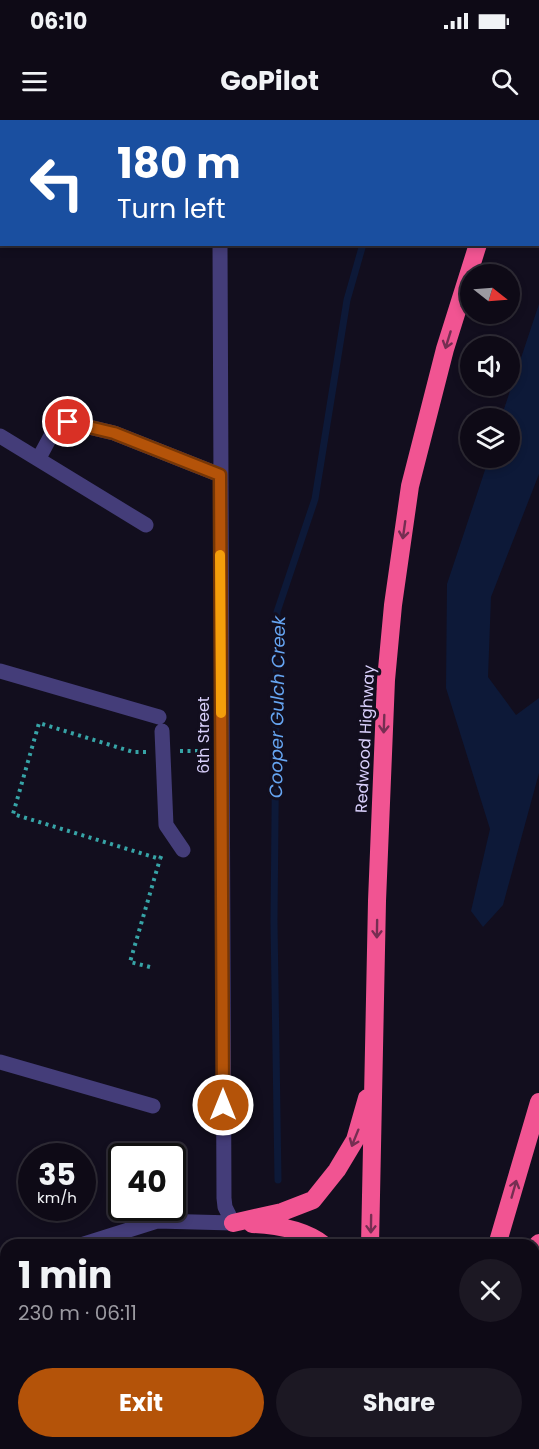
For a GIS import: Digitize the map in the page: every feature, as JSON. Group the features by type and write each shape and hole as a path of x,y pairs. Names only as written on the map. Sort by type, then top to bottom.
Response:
{"highway":[{"name":"Redwood Highway","path":"370,1239 376,956 386,680 393,605 410,486 442,360 477,246"},
{"path":"233,1223 282,1212 313,1200 337,1170 355,1140 367,1098 376,956"},
{"path":"499,1239 539,1102"},
{"path":"233,1223 269,1224 297,1231 312,1239"}],"street":[{"name":"6th Street","path":"220,246 224,1198 225,1208 233,1223"},
{"path":"39,458 54,430 68,422 114,433 220,475"},
{"path":"0,436 146,525"},
{"path":"0,671 161,724 166,825 183,850"},
{"path":"0,1062 153,1106"},
{"path":"100,1239 157,1221 233,1223"}],"path":[{"path":"160,859 13,814 39,723 133,752 203,751"},
{"path":"150,966 130,962 169,830"}],"water":[{"path":"539,304 539,474 491,597 488,677 516,715 539,698 539,773 503,905 483,927 471,911 490,829 446,688 447,584 486,468 520,468 520,408 504,408 508,396 520,396 520,361"}],"waterway":[{"name":"Cooper Gulch Creek","path":"278,1180 274,922 277,612 315,499 347,300 362,246"}],"slow traffic":[{"path":"220,555 221,713"}],"route":[{"path":"68,422 114,433 220,475 223,1105"}]}
